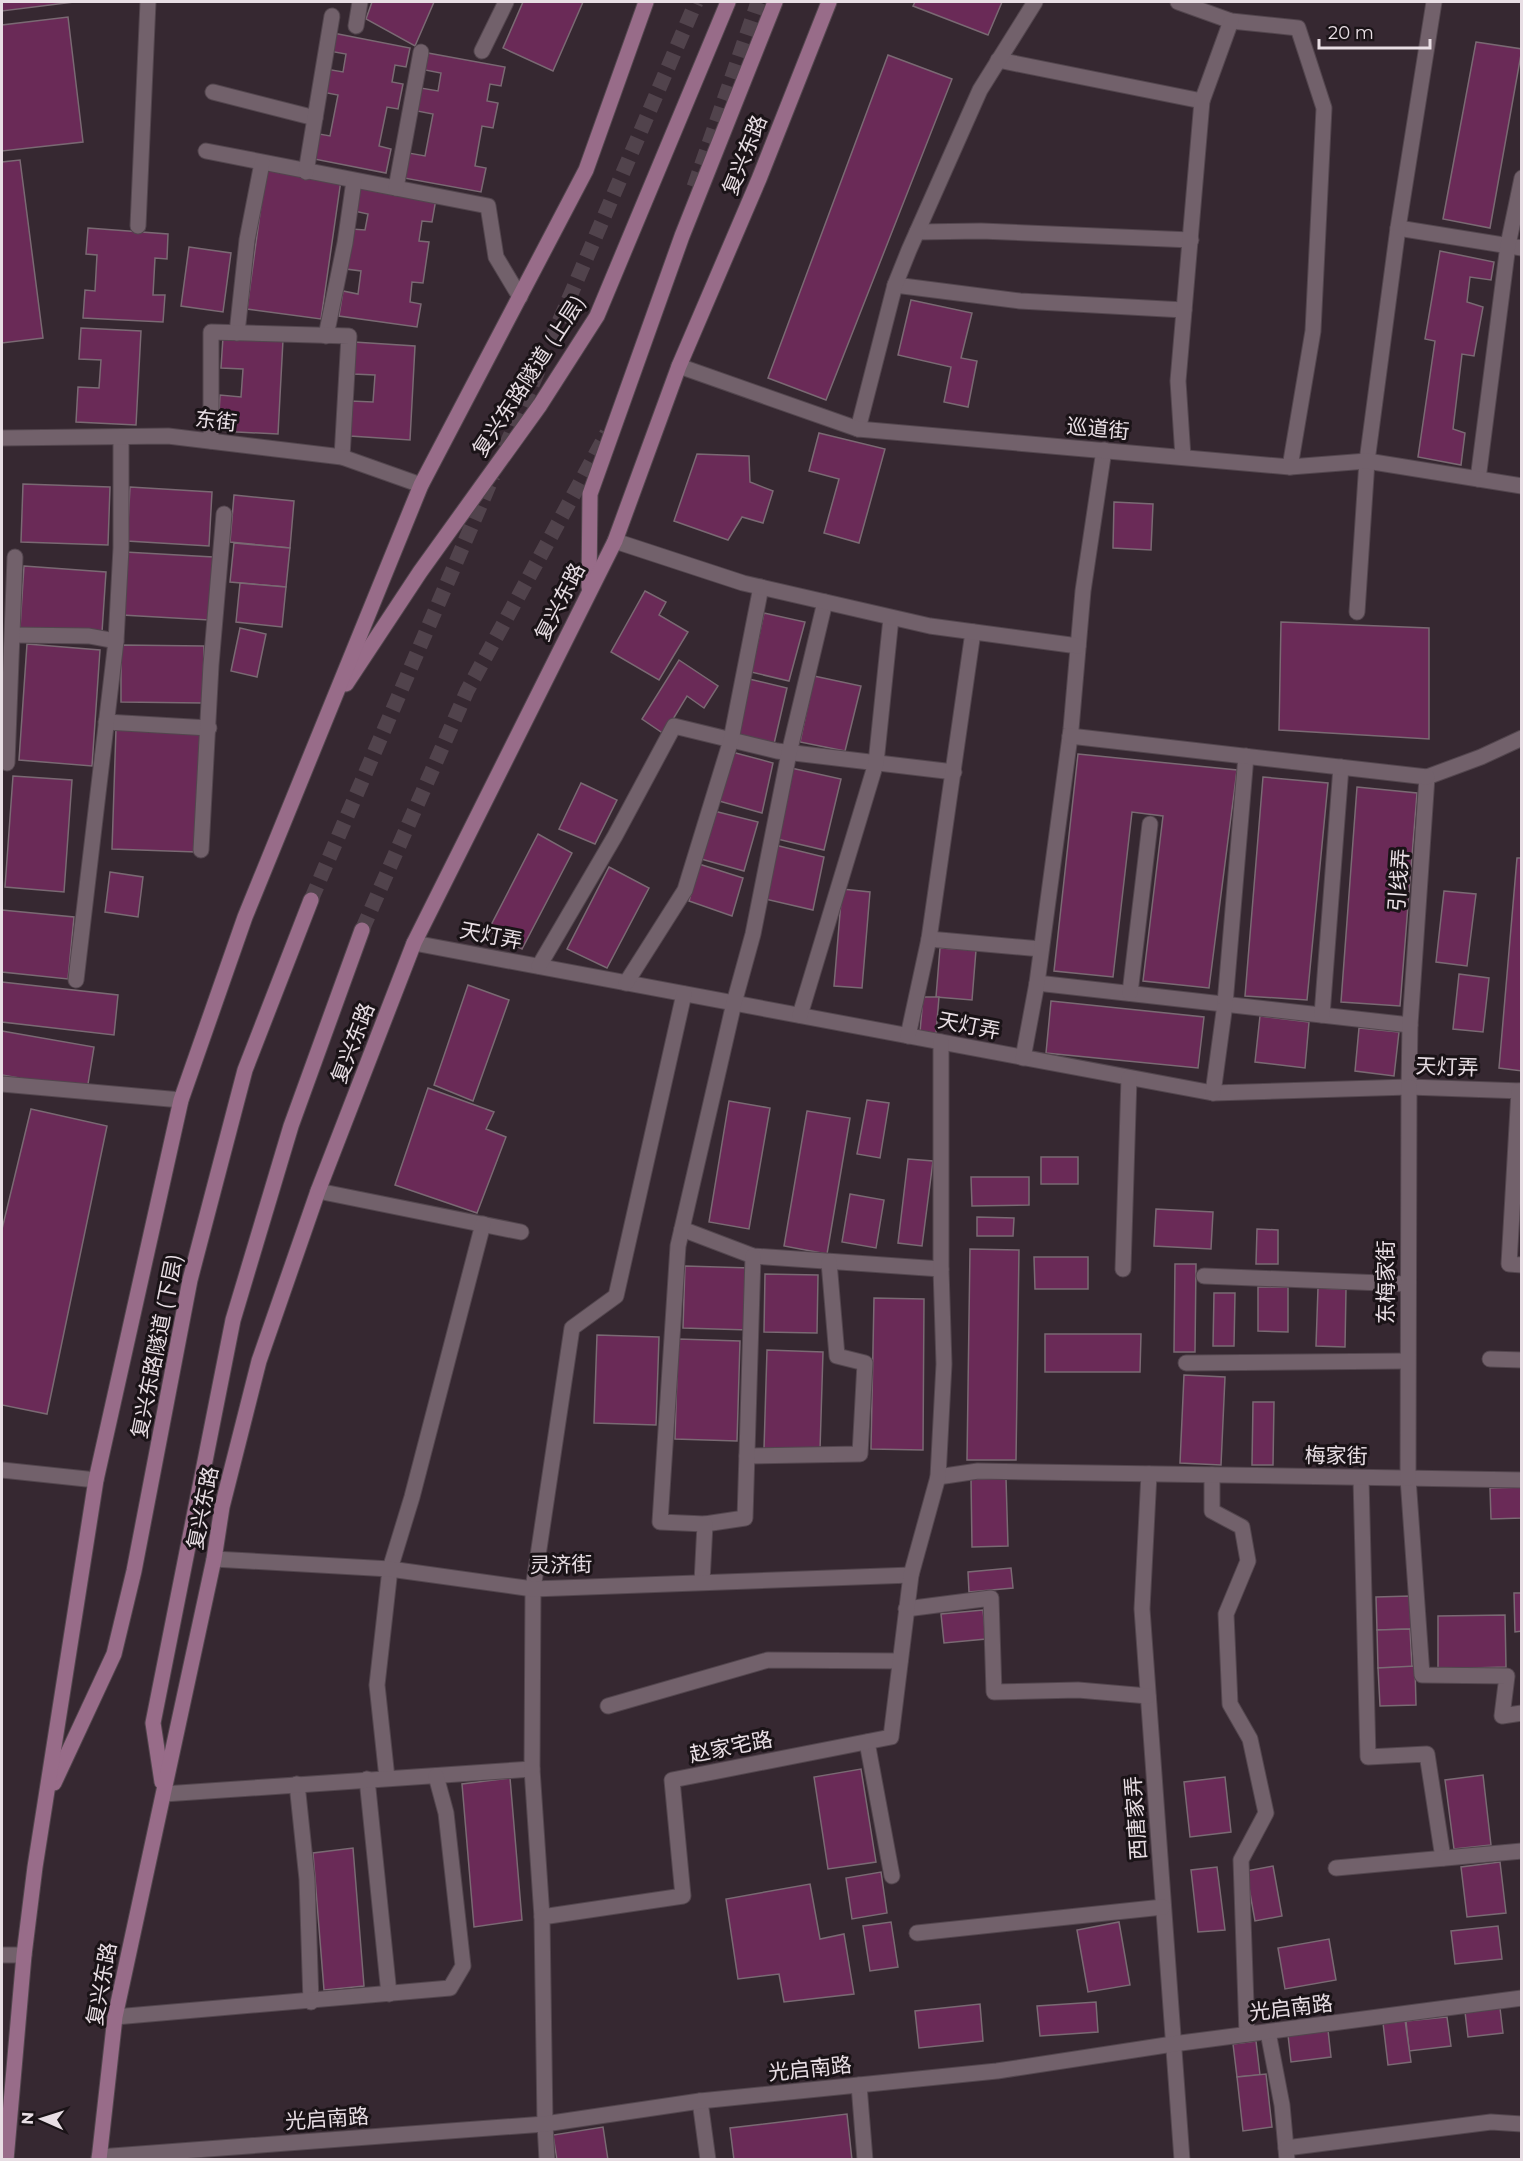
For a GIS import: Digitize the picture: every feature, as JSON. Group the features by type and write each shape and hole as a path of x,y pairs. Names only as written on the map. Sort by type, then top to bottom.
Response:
{"main road":[{"path":"6,2160 24,1955 96,1480 181,1100 245,917 420,485 586,170 646,2"},
{"name":"复兴东路隧道 (上层)","path":"327,712 420,572 540,405 597,316 728,2"},
{"path":"589,590 590,494 682,236 775,2"},
{"name":"复兴东路","path":"99,2158 115,2017 164,1794 184,1689 214,1559 222,1508 259,1361 318,1191 414,943 615,541 679,366 759,179 829,2"},
{"name":"复兴东路隧道 (下层)","path":"46,1799 114,1654 134,1571 190,1280 245,1070 311,900"},
{"path":"164,1794 153,1723 233,1320 291,1126 362,930"}],"street":[{"path":"138,226 148,2"},
{"path":"356,26 360,2"},
{"path":"482,51 506,2"},
{"path":"858,429 895,285 980,90 1035,2"},
{"path":"1178,2 1231,21 1298,28 1324,108 1313,331 1290,467"},
{"path":"1357,612 1367,461 1398,228 1434,2"},
{"path":"306,172 332,16"},
{"path":"1183,458 1178,381 1202,102 1231,21"},
{"path":"396,188 421,52"},
{"path":"998,60 1202,102"},
{"path":"213,92 315,118"},
{"path":"206,151 488,206 496,257 520,297"},
{"path":"237,333 247,240 262,163"},
{"path":"1478,479 1515,247 1521,178"},
{"path":"326,336 345,243 354,181"},
{"path":"1398,228 1515,247"},
{"path":"917,232 981,231 1191,240"},
{"path":"895,285 1020,301 1185,310"},
{"path":"211,441 211,332 349,336 342,457"},
{"name":"巡道街","path":"679,366 858,429 1290,467 1367,461 1521,486"},
{"path":"76,980 116,640 121,548 121,436"},
{"name":"东街","path":"2,438 168,436 342,457 420,485"},
{"path":"1023,1058 1037,983 1070,736 1078,646 1104,450"},
{"path":"201,850 211,665 224,514"},
{"path":"615,541 761,587 891,618 1078,646"},
{"path":"7,763 15,557"},
{"path":"626,983 685,890 731,740 761,587"},
{"path":"753,1256 745,1518 705,1524 660,1522 678,1246 734,1003 753,933 789,753 825,602"},
{"path":"800,1016 876,763 891,618"},
{"path":"908,1036 928,939 973,632"},
{"path":"13,635 88,636 116,640"},
{"path":"106,722 209,728"},
{"path":"539,966 615,836 674,726 789,753 954,772"},
{"path":"1070,736 1427,777 1481,757 1521,738"},
{"path":"1213,1094 1225,1004 1246,756"},
{"path":"1322,1015 1341,767"},
{"name":"引线弄","path":"1409,1087 1410,1025 1427,777"},
{"path":"1130,993 1150,824"},
{"path":"928,939 1041,949"},
{"name":"天灯弄","path":"414,943 1213,1094 1409,1087 1520,1091"},
{"path":"1037,983 1410,1025"},
{"path":"546,2160 542,1917 532,1769 533,1588 572,1328 616,1296 684,994"},
{"name":"赵家宅路","path":"542,1917 683,1896 672,1780 891,1737 910,1575 938,1477 944,1364 941,1269 941,1042"},
{"path":"1123,1269 1129,1078"},
{"path":"2,1084 181,1100"},
{"name":"东梅家街","path":"1409,1087 1408,1478 1422,1675 1507,1676 1502,1716 1521,1713"},
{"path":"1520,1091 1509,1264 1521,1265"},
{"path":"318,1191 521,1232"},
{"path":"387,1778 377,1684 390,1569 412,1497 483,1224"},
{"path":"682,1229 753,1256 941,1269"},
{"path":"747,1456 861,1454 865,1363 837,1356 829,1262"},
{"path":"1204,1276 1407,1284"},
{"path":"1490,1359 1521,1360"},
{"path":"1186,1363 1407,1361"},
{"path":"2,1470 96,1480"},
{"name":"梅家街","path":"938,1477 978,1471 1521,1480"},
{"name":"西唐家弄","path":"1149,1474 1142,1609 1182,2160"},
{"path":"1212,1475 1212,1511 1242,1527 1248,1561 1226,1614 1230,1704 1250,1739 1266,1813 1241,1860 1247,2034"},
{"path":"1361,1478 1368,1756 1427,1754 1443,1858"},
{"path":"702,1582 705,1524"},
{"name":"灵济街","path":"214,1559 390,1569 533,1588 910,1575"},
{"path":"906,1609 991,1598 994,1692 1078,1690 1148,1696"},
{"path":"608,1706 768,1660 900,1661"},
{"path":"867,1742 892,1876"},
{"path":"164,1794 532,1769"},
{"path":"115,2017 311,2002 450,1988 463,1966 446,1813 436,1776"},
{"path":"367,1779 389,1994"},
{"path":"297,1784 307,1879 311,2002"},
{"path":"1336,1868 1521,1851"},
{"path":"917,1934 1163,1907"},
{"path":"2,1955 24,1955"},
{"name":"光启南路","path":"99,2158 545,2124 700,2101 997,2071 1173,2044 1521,1998"},
{"path":"1268,2032 1282,2105 1287,2154 1491,2122 1521,2124"},
{"path":"859,2085 865,2160"},
{"path":"700,2101 708,2160"}],"building":[{"path":"2,2 74,2 2,11"},
{"path":"372,2 434,2 415,46 366,19"},
{"path":"523,2 583,2 553,71 503,48"},
{"path":"915,2 1002,2 988,35 913,6"},
{"path":"68,17 83,142 2,151 2,25"},
{"path":"333,33 410,48 406,67 395,65 392,82 403,84 398,109 387,107 379,146 391,149 386,173 309,158 314,133 330,136 338,95 322,92 326,69 343,72 346,54 329,51"},
{"path":"1476,42 1522,49 1490,228 1443,219"},
{"path":"428,53 505,67 501,86 490,84 487,101 498,103 493,128 482,126 475,166 486,168 481,192 404,178 409,153 425,156 433,114 417,111 421,88 438,91 441,73 425,70"},
{"path":"888,55 952,79 826,400 768,378"},
{"path":"20,160 43,338 2,343 2,162"},
{"path":"266,169 341,180 321,319 247,309"},
{"path":"358,188 436,199 432,222 422,221 419,241 429,242 423,283 412,282 410,302 421,304 417,327 339,316 343,291 358,294 361,271 346,269 352,229 365,230 368,214 354,211"},
{"path":"88,228 168,234 167,259 155,258 153,295 165,295 163,322 83,318 85,290 95,291 97,255 86,254"},
{"path":"189,247 231,253 223,312 181,306"},
{"path":"1440,251 1494,262 1491,280 1470,277 1467,302 1483,307 1474,356 1462,354 1453,429 1465,433 1461,465 1418,457 1435,341 1425,339"},
{"path":"911,300 972,313 961,358 977,361 968,407 944,402 951,367 898,355"},
{"path":"81,328 141,331 136,425 76,422 78,387 99,388 101,360 79,359"},
{"path":"223,337 283,340 278,434 218,431 220,395 241,397 243,369 221,368"},
{"path":"354,342 415,346 410,440 350,436 351,401 373,402 375,375 353,374"},
{"path":"819,433 885,449 859,543 824,533 839,479 809,471"},
{"path":"697,454 749,456 750,482 773,491 763,523 742,517 728,540 674,521"},
{"path":"23,484 110,487 108,545 21,542"},
{"path":"130,487 212,492 209,546 127,541"},
{"path":"234,495 294,501 290,548 230,542"},
{"path":"1114,502 1153,504 1151,550 1113,548"},
{"path":"234,543 290,548 286,587 230,582"},
{"path":"125,552 213,557 209,620 122,615"},
{"path":"24,566 106,572 102,632 20,628"},
{"path":"240,583 286,587 282,627 236,622"},
{"path":"645,591 666,602 659,615 688,632 659,680 611,652"},
{"path":"764,613 805,622 789,681 751,672"},
{"path":"1281,622 1429,628 1429,739 1279,730"},
{"path":"240,628 266,634 257,677 231,671"},
{"path":"27,644 100,650 92,766 19,760"},
{"path":"121,645 204,646 203,703 121,702"},
{"path":"679,660 718,686 704,708 687,696 664,734 642,719"},
{"path":"814,676 861,686 845,751 800,742"},
{"path":"749,679 787,688 774,744 736,735"},
{"path":"116,729 200,731 196,852 112,849"},
{"path":"732,752 773,763 762,813 719,801"},
{"path":"1078,754 1237,770 1209,988 1143,981 1163,816 1132,812 1113,977 1054,971"},
{"path":"791,768 841,779 824,850 777,839"},
{"path":"13,776 72,780 64,892 5,887"},
{"path":"1263,777 1328,783 1307,1000 1245,996"},
{"path":"581,783 617,800 595,844 559,829"},
{"path":"1357,787 1417,793 1400,1006 1341,1002"},
{"path":"714,811 758,822 744,871 701,859"},
{"path":"538,834 572,853 522,949 488,931"},
{"path":"775,845 824,857 813,910 765,899"},
{"path":"1517,858 1522,858 1522,1071 1499,1068"},
{"path":"699,864 743,878 732,916 689,901"},
{"path":"609,867 649,888 607,968 567,949"},
{"path":"110,872 143,877 138,917 105,912"},
{"path":"842,889 870,892 862,988 834,986"},
{"path":"1444,891 1476,894 1467,966 1436,962"},
{"path":"2,910 74,917 68,979 2,972"},
{"path":"940,948 976,950 972,1000 936,997"},
{"path":"1459,974 1489,978 1483,1032 1453,1029"},
{"path":"2,982 118,995 114,1035 2,1022"},
{"path":"468,985 509,1000 473,1101 434,1085"},
{"path":"923,997 939,997 936,1033 920,1032"},
{"path":"1051,1001 1204,1017 1198,1068 1046,1053"},
{"path":"1260,1016 1309,1022 1305,1068 1255,1062"},
{"path":"1359,1028 1399,1032 1394,1076 1355,1071"},
{"path":"2,1031 94,1047 87,1090 2,1075"},
{"path":"428,1088 494,1112 486,1129 506,1137 477,1213 395,1185"},
{"path":"867,1100 889,1103 880,1158 857,1154"},
{"path":"729,1101 770,1108 749,1229 709,1222"},
{"path":"31,1109 107,1126 47,1414 2,1405 2,1229"},
{"path":"807,1111 850,1118 827,1254 784,1246"},
{"path":"1041,1157 1078,1157 1078,1184 1041,1184"},
{"path":"908,1159 933,1161 922,1246 898,1243"},
{"path":"971,1177 1029,1177 1029,1205 972,1206"},
{"path":"850,1194 884,1200 876,1248 842,1242"},
{"path":"1156,1209 1213,1212 1211,1249 1154,1246"},
{"path":"977,1217 1014,1218 1013,1236 977,1236"},
{"path":"1257,1229 1278,1230 1278,1264 1256,1264"},
{"path":"970,1249 1019,1250 1016,1460 967,1460"},
{"path":"1034,1257 1088,1257 1088,1289 1035,1289"},
{"path":"1175,1264 1196,1264 1195,1352 1174,1352"},
{"path":"685,1266 750,1268 749,1330 683,1328"},
{"path":"765,1274 818,1275 817,1333 764,1332"},
{"path":"1258,1287 1288,1287 1288,1332 1258,1331"},
{"path":"1318,1288 1346,1289 1345,1347 1316,1346"},
{"path":"1214,1293 1235,1293 1234,1346 1213,1346"},
{"path":"874,1298 924,1299 923,1450 871,1449"},
{"path":"1045,1334 1141,1334 1140,1372 1045,1372"},
{"path":"597,1335 659,1337 656,1425 594,1423"},
{"path":"678,1339 740,1341 737,1441 675,1439"},
{"path":"767,1350 823,1352 820,1450 764,1449"},
{"path":"1184,1375 1225,1377 1221,1465 1180,1463"},
{"path":"1253,1402 1274,1402 1273,1465 1252,1465"},
{"path":"1006,1478 1008,1546 972,1547 971,1479"},
{"path":"1522,1487 1522,1518 1491,1519 1490,1488"},
{"path":"1011,1568 1013,1588 969,1592 968,1572"},
{"path":"1514,1593 1522,1593 1522,1631 1515,1632"},
{"path":"1410,1596 1411,1629 1377,1630 1376,1597"},
{"path":"983,1610 986,1639 944,1643 941,1614"},
{"path":"1505,1615 1506,1667 1438,1669 1438,1616"},
{"path":"1410,1629 1412,1667 1378,1668 1377,1630"},
{"path":"1415,1666 1416,1705 1380,1706 1378,1668"},
{"path":"861,1769 876,1862 828,1869 814,1777"},
{"path":"1483,1775 1491,1845 1454,1849 1445,1780"},
{"path":"1225,1777 1231,1832 1190,1837 1184,1782"},
{"path":"510,1778 522,1920 474,1927 462,1784"},
{"path":"353,1848 364,1986 324,1990 313,1853"},
{"path":"1500,1862 1506,1913 1467,1917 1461,1867"},
{"path":"1273,1866 1282,1916 1255,1921 1246,1871"},
{"path":"1217,1867 1225,1930 1198,1932 1191,1870"},
{"path":"881,1872 887,1913 852,1919 846,1878"},
{"path":"810,1884 820,1939 844,1934 854,1994 784,2002 779,1974 738,1979 726,1899"},
{"path":"891,1922 898,1967 870,1971 863,1926"},
{"path":"1119,1922 1130,1985 1088,1992 1077,1930"},
{"path":"1498,1926 1502,1959 1455,1964 1451,1931"},
{"path":"1329,1939 1336,1980 1285,1989 1278,1948"},
{"path":"1096,2002 1098,2032 1040,2036 1037,2006"},
{"path":"980,2004 983,2041 919,2048 915,2011"},
{"path":"1500,2008 1503,2033 1468,2037 1465,2012"},
{"path":"1447,2017 1451,2046 1409,2051 1406,2021"},
{"path":"1405,2020 1411,2062 1388,2065 1383,2023"},
{"path":"1328,2030 1331,2057 1291,2062 1288,2035"},
{"path":"1256,2041 1260,2075 1237,2077 1233,2044"},
{"path":"1266,2074 1272,2127 1243,2131 1237,2077"},
{"path":"847,2114 852,2160 734,2160 730,2128"},
{"path":"603,2127 608,2160 557,2160 553,2135"}],"tunnel":[{"path":"505,448 696,2"},
{"path":"694,187 758,2"},
{"path":"362,930 467,691 607,433"},
{"path":"311,900 493,476"}]}
